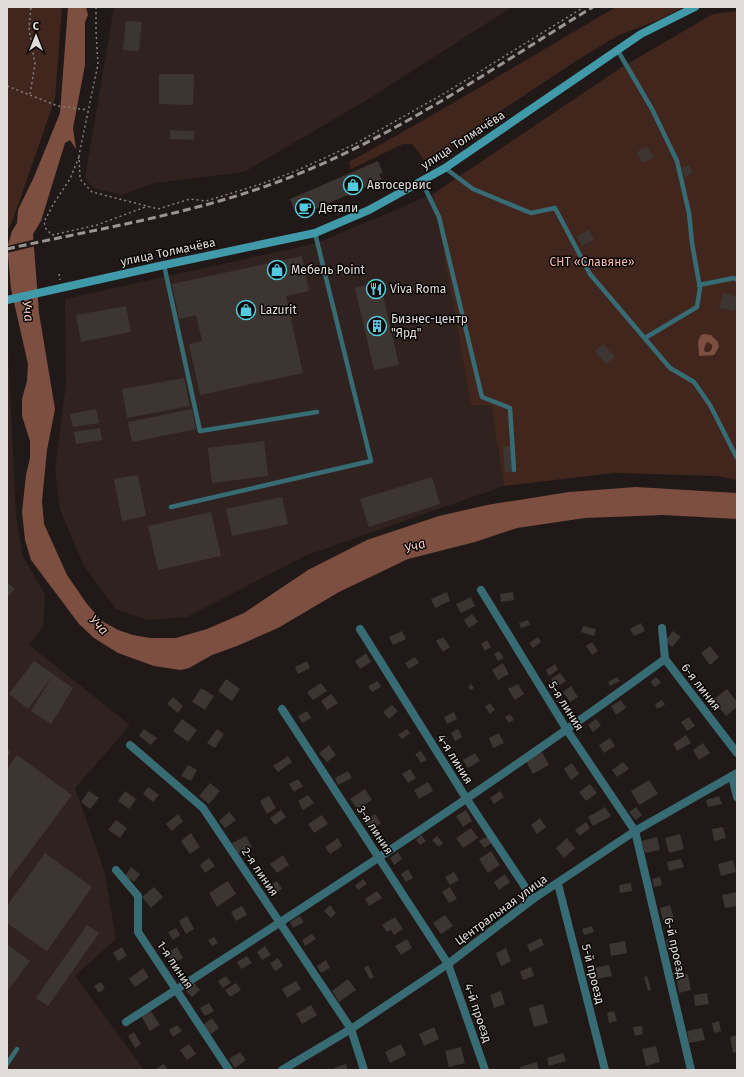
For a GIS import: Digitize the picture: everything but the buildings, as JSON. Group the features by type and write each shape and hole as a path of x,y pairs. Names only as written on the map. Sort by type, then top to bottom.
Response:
{"street":[{"name":"улица Толмачёва","path":"7,300 316,233 369,210 422,182 445,168 641,34 695,7"},
{"name":"5-я линия","path":"481,590 567,730 635,831"},
{"name":"6-я линия","path":"662,628 665,659 737,753"},
{"name":"4-я линия","path":"360,629 466,798 533,899"},
{"path":"126,1022 280,923 567,730 665,659"},
{"name":"3-я линия","path":"282,709 448,964"},
{"name":"2-я линия","path":"130,745 203,808 350,1029 364,1070"},
{"path":"735,774 737,797"},
{"name":"Центральная улица","path":"282,1070 350,1029 448,964 533,899 558,884 635,831 735,774"},
{"name":"6-й проезд","path":"635,831 691,1070"},
{"name":"1-я линия","path":"116,870 138,896 138,932 229,1070"},
{"name":"5-й проезд","path":"558,884 604,1070"},
{"name":"4-й проезд","path":"448,964 485,1070"}],"lane":[{"path":"618,51 652,109 677,161 689,213 692,243 700,285 697,308 645,338"},
{"path":"445,168 473,189 531,213 555,208 590,274 670,368 694,382 710,405 737,458"},
{"path":"422,182 439,217 482,397 510,408 514,470"},
{"path":"171,507 371,461 316,233"},
{"path":"164,265 200,431 317,412"},
{"path":"700,285 734,278 737,280"},
{"path":"7,1064 17,1049"}],"path":[{"path":"30,94 35,64 29,28 31,7"},
{"path":"96,7 98,64 79,155 70,179 44,222 46,229 52,235 97,225 148,206"},
{"path":"79,155 80,179 92,192 158,208 190,199 206,201 261,184 355,144 420,108 584,7"},
{"path":"7,86 58,106 88,110"}],"shaded area":[{"path":"114,7 512,7 370,98 244,172 154,183 122,195 93,188 85,178"},
{"path":"433,194 471,404 491,405 504,486 307,555 187,617 148,620 116,609 84,566 60,510 55,470 66,384 65,299 317,243"},
{"path":"7,326 16,516 23,557 45,595 43,627 29,645 130,725 75,788 104,870 116,939 75,976 144,1070 7,1070"}],"green space":[{"path":"7,7 62,7 55,99 12,222 7,231"},
{"path":"616,7 684,7 661,19 619,35 579,59 481,124 428,165 412,144 403,144 351,169 349,162 450,105"},
{"name":"СНТ «Славяне»","path":"737,11 737,480 717,476 614,473 504,486 491,405 471,405 433,194 622,67 713,14"}],"water":[{"name":"Уча","path":"68,7 86,7 88,15 85,22 85,65 73,128 76,149 70,140 65,143 41,221 33,234 39,313 55,409 47,450 42,501 44,524 67,575 87,604 102,621 118,630 133,635 150,638 176,638 207,629 244,613 308,570 367,540 439,516 487,505 569,492 636,487 737,493 737,519 663,515 585,518 517,528 475,542 408,559 339,592 278,628 212,655 189,668 181,670 154,666 118,653 94,638 79,624 31,560 25,540 22,512 26,475 30,458 30,441 22,416 22,399 27,381 28,364 11,289 8,254 8,245 12,231 17,223 18,210 34,177 60,113"},
{"path":"701,335 711,335 718,342 719,347 714,355 699,356 698,341","holes":["708,342 712,345 712,349 709,352 705,352 704,349 706,343"]}],"pier":[{"path":"36,239 36,246 7,253 7,246"}],"railway":[{"path":"7,249 174,213 240,195 315,167 397,127 437,104 593,7"}],"place":[{"name":"Автосервис","path":"353,185"},
{"name":"Детали","path":"305,208"},
{"name":"Мебель Point","path":"277,270"},
{"name":"Viva Roma","path":"376,289"},
{"name":"Lazurit","path":"246,310"},
{"name":"Бизнес-центр \"Ярд\"","path":"377,326"}]}
